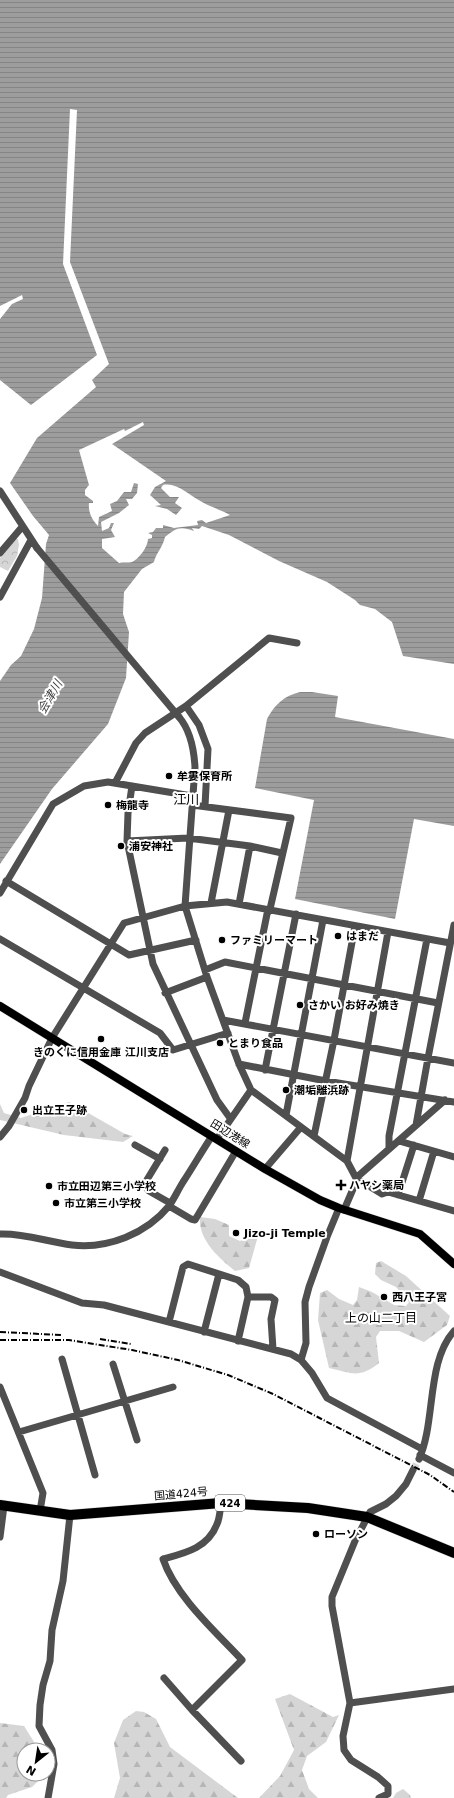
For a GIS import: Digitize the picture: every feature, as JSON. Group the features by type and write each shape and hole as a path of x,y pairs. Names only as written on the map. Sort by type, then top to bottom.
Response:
{"highway":[{"name":"国道424号","path":"2,1506 70,1515 221,1502 308,1508 367,1517 454,1553"}],"main road":[{"name":"田辺港線","path":"0,1006 265,1169 320,1200 341,1209 420,1234 454,1264"}],"street":[{"path":"0,491 37,548 184,723 194,749 192,805 188,838 185,906 206,974 239,1064 251,1090 347,1161 356,1178 382,1194 388,1192 454,1211"},
{"path":"0,553 22,527"},
{"path":"0,597 31,540"},
{"path":"115,783 136,743 145,733 186,706 269,638 297,643"},
{"path":"186,706 199,725 208,749 205,806"},
{"path":"0,893 53,804 84,786 108,782 192,796"},
{"path":"132,786 128,813 128,841 142,917 153,964 165,993 217,1100 230,1118"},
{"path":"192,805 290,818 270,909 267,914 245,1023"},
{"path":"211,903 229,810"},
{"path":"128,841 188,838 250,846 282,853"},
{"path":"239,904 250,846"},
{"path":"6,881 129,955 196,940"},
{"path":"0,1137 9,1126 26,1098 29,1086 52,1038 110,943 124,923 185,906 227,902 450,943"},
{"path":"265,1070 296,914"},
{"path":"286,1115 323,920"},
{"path":"416,1125 420,1097 454,925"},
{"path":"314,1136 326,1081 355,926"},
{"path":"347,1161 376,991 388,932"},
{"path":"0,939 160,1034 173,1050 228,1033"},
{"path":"389,1149 389,1136 427,939"},
{"path":"165,993 206,974 225,962 438,1003"},
{"path":"224,1020 454,1063"},
{"path":"239,1064 326,1081 454,1102"},
{"path":"0,1234 16,1233 70,1245 100,1246 125,1238 142,1229 154,1220 170,1204 214,1137 251,1090"},
{"path":"301,1360 306,1343 305,1302 309,1287 327,1237 356,1182 356,1178 445,1100"},
{"path":"265,1169 302,1127"},
{"path":"398,1141 454,1157"},
{"path":"135,1145 160,1158"},
{"path":"398,1195 414,1145"},
{"path":"165,1150 145,1183 145,1186 149,1191 170,1204 190,1220 195,1220 236,1151"},
{"path":"419,1201 434,1151"},
{"path":"169,1322 183,1267 188,1264 238,1280 246,1287 248,1297 238,1341"},
{"path":"0,1272 82,1303 104,1304 204,1332 291,1354 301,1360 312,1373 327,1398 454,1473"},
{"path":"204,1332 219,1274"},
{"path":"248,1297 271,1297 275,1300 271,1319 273,1349"},
{"path":"420,1454 440,1358 447,1339 454,1331"},
{"path":"62,1359 95,1475"},
{"path":"113,1364 137,1440"},
{"path":"0,1387 43,1492 40,1511"},
{"path":"19,1432 173,1387"},
{"path":"379,1798 388,1794 388,1786 378,1777 351,1760 344,1750 343,1736 350,1703 332,1606 332,1597 355,1541 370,1512 386,1504 396,1496 406,1484 413,1470"},
{"path":"192,1710 242,1660 190,1605 166,1568 163,1559 200,1546 217,1524 221,1502"},
{"path":"0,1537 2,1506"},
{"path":"48,1798 54,1764 52,1750 39,1726 40,1706 43,1685 50,1661 52,1630 63,1581 70,1515"},
{"path":"164,1678 192,1710 241,1761"},
{"path":"350,1703 454,1689"}],"green space":[{"path":"15,539 18,539 19,545 17,556 8,571 0,567 0,558"},
{"path":"69,1102 125,1134 133,1136 123,1142 64,1135 0,1120 0,1104 4,1113 21,1118"},
{"path":"200,1217 215,1219 229,1225 229,1236 240,1241 252,1235 258,1236 249,1268 235,1271 216,1254 202,1233"},
{"path":"381,1261 406,1276 450,1316 447,1325 424,1342 399,1331 380,1331 376,1337 379,1363 360,1373 350,1373 329,1368 318,1320 320,1293 327,1290 339,1299 353,1305 357,1300 359,1287 372,1292 394,1305 406,1306 409,1302 396,1287 381,1280 375,1274 376,1263"},
{"path":"290,1694 333,1717 339,1715 326,1742 307,1756 302,1770 309,1789 318,1798 259,1798 280,1776 294,1750 275,1699"},
{"path":"136,1711 144,1712 156,1719 170,1747 238,1798 114,1798 120,1778 114,1743 123,1720"},
{"path":"0,1723 24,1726 34,1742 16,1742 16,1782 37,1782 32,1787 8,1795 6,1798 0,1798"},
{"path":"403,1789 410,1795 411,1798 393,1798 396,1793"}],"water":[{"name":"会津川","path":"0,0 454,0 454,664 403,656 392,622 375,609 360,605 355,600 327,582 279,561 229,535 202,526 199,529 192,528 194,531 182,528 175,530 165,537 154,562 142,569 124,592 123,614 129,632 126,678 108,724 52,789 0,864 0,681 11,665 21,656 34,629 42,598 46,544 49,535 33,516 10,483 37,438 96,387 92,380 109,364 70,262 77,110 70,109 63,264 97,355 31,405 0,380 0,319 12,304 23,299 22,295 0,306","holes":["143,422 144,425 112,444 166,481 155,487 150,495 161,505 155,506 167,509 176,515 182,508 175,503 179,497 170,497 161,488 163,485 168,485 178,487 202,502 230,515 206,523 202,520 197,521 198,525 174,528 163,525 163,528 156,528 153,532 148,533 152,535 152,538 148,539 145,548 138,558 132,562 119,563 102,548 102,539 115,537 111,530 114,523 111,523 109,528 102,531 101,522 119,513 129,505 126,499 132,499 137,493 138,484 134,483 131,492 124,492 117,501 110,504 112,511 99,517 98,526 92,518 89,510 89,503 93,503 93,501 85,495 85,490 89,485 79,450 124,429 125,431"]},
{"path":"300,692 312,692 338,696 335,717 454,739 454,826 414,819 395,919 295,899 314,800 255,788 267,719 280,701"}],"tunnel":[{"path":"413,1470 419,1459"}],"railway":[{"path":"0,1332 62,1335"},
{"path":"100,1339 131,1344"},
{"path":"0,1340 69,1340 132,1350 178,1360 228,1375 273,1394 430,1475 454,1492"}],"place":[{"name":"牟婁保育所","path":"169,776"},
{"name":"梅龍寺","path":"108,805"},
{"name":"浦安神社","path":"121,846"},
{"name":"はまだ","path":"338,936"},
{"name":"ファミリーマート","path":"222,940"},
{"name":"さかい お好み焼き","path":"300,1005"},
{"name":"きのくに信用金庫 江川支店","path":"101,1039"},
{"name":"とまり食品","path":"220,1043"},
{"name":"潮垢離浜跡","path":"286,1090"},
{"name":"出立王子跡","path":"24,1110"},
{"name":"ハヤシ薬局","path":"341,1185"},
{"name":"市立田辺第三小学校","path":"49,1186"},
{"name":"市立第三小学校","path":"56,1203"},
{"name":"Jizo-ji Temple","path":"236,1233"},
{"name":"西八王子宮","path":"384,1297"},
{"name":"ローソン","path":"316,1534"}],"district":[{"name":"江川","path":"186,799"},
{"name":"上の山二丁目","path":"381,1318"}]}
